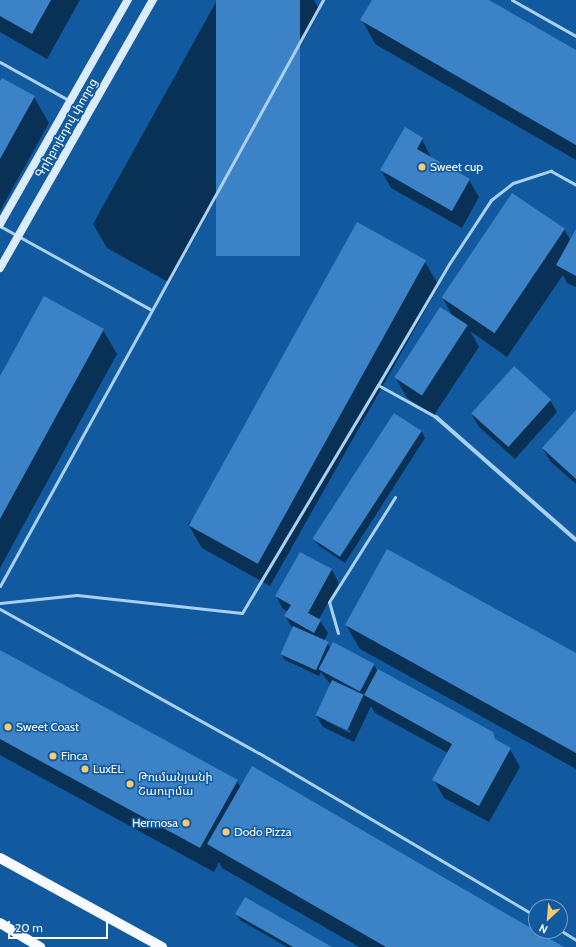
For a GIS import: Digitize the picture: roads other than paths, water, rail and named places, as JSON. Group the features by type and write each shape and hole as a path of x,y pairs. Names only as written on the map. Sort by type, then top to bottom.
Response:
{"main road":[{"path":"0,858 162,947"},
{"path":"0,923 40,947"}],"street":[{"name":"Գրիբոյեդով փողոց","path":"0,225 128,0"},
{"name":"Գրիբոյեդով փողոց","path":"0,268 153,0"},
{"path":"436,416 576,540"}],"lane":[{"path":"0,586 150,309 324,0"},
{"path":"512,0 576,36"},
{"path":"0,62 70,101"},
{"path":"0,603 77,596 242,613 449,264 491,200 513,183 551,171 576,185"},
{"path":"0,225 150,309"},
{"path":"378,385 436,416"},
{"path":"338,632 329,602 395,497"},
{"path":"0,609 259,753 528,911"}],"place":[{"name":"Sweet cup","path":"422,167"},
{"name":"Sweet Coast","path":"8,727"},
{"name":"Finca","path":"53,756"},
{"name":"LuxEL","path":"85,769"},
{"name":"Թումանյանի Շաուրմա","path":"130,784"},
{"name":"Hermosa","path":"186,823"},
{"name":"Dodo Pizza","path":"226,832"}]}
